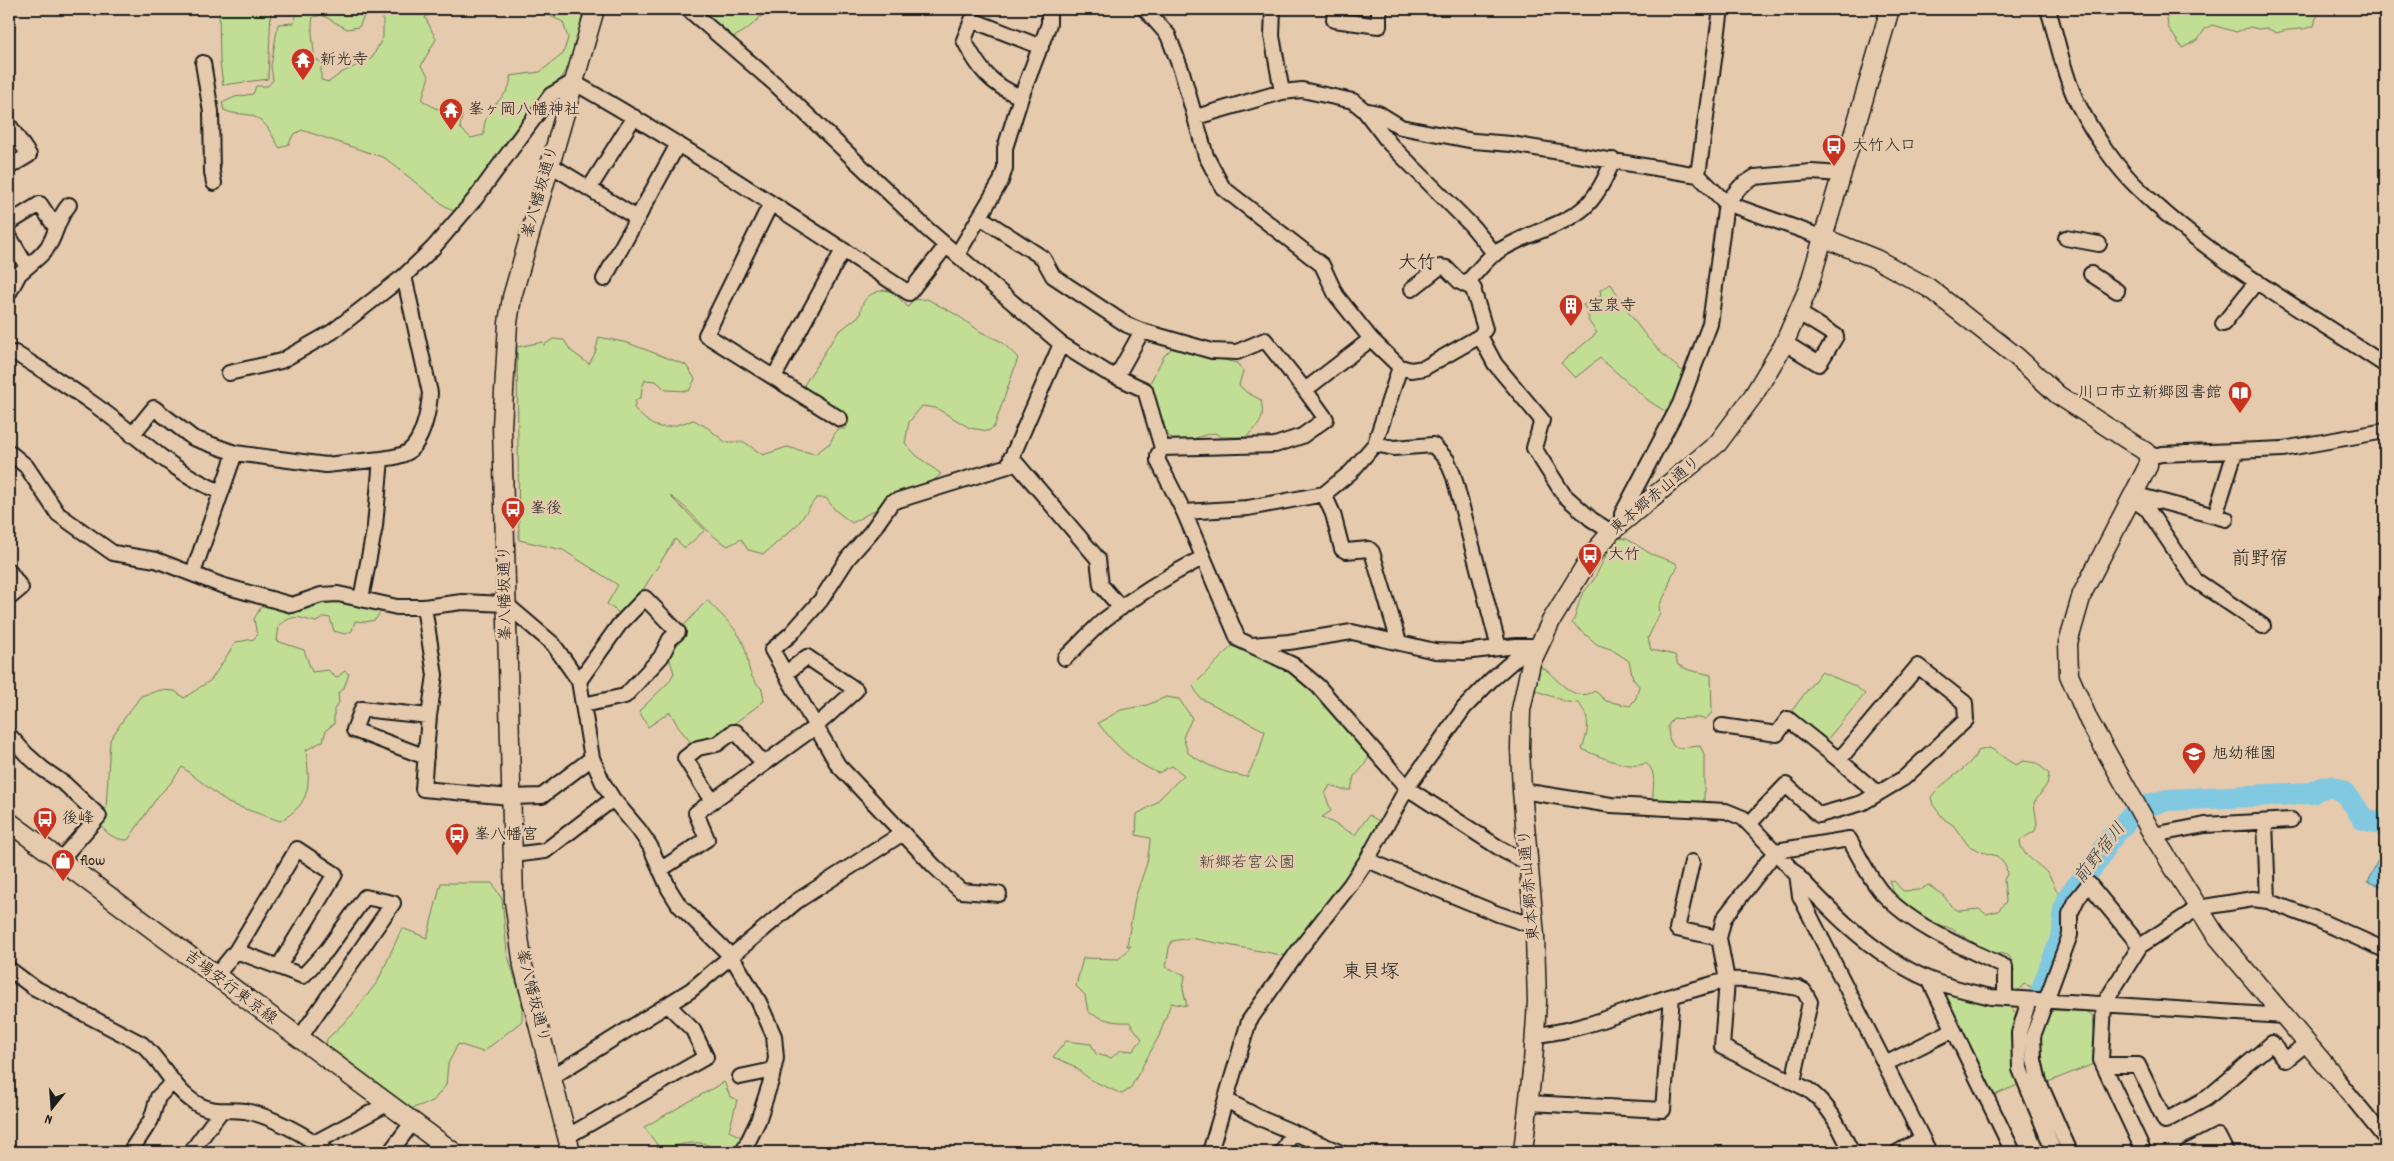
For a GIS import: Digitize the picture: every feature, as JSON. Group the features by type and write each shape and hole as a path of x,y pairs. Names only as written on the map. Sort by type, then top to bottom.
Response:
{"main road":[{"name":"吉場安行東京線","path":"9,822 215,977 453,1152"}],"street":[{"name":"峯八幡坂通り","path":"570,1144 520,950 515,919 510,797 502,426 508,323 519,266 595,9"},
{"path":"688,9 775,84 952,250 1061,344 1145,390 1162,448 1158,455 1158,461 1184,512 1238,639 1293,665 1318,686 1407,788 1504,851 1528,863"},
{"path":"229,373 281,361 332,332 404,276 432,248 475,199 551,95 573,82 678,144 909,294 952,250 980,217 1001,180 1005,168 1005,148 1021,97 1049,24 1049,9"},
{"path":"1145,9 1168,35 1196,117 1206,156 1223,188 1322,265 1336,295 1371,339 1400,367 1412,370 1424,368 1480,336 1485,329 1470,279 1495,254 1521,239 1576,216 1594,199 1603,184 1613,160"},
{"path":"1273,9 1272,36 1282,92"},
{"path":"1335,9 1334,20 1379,26 1380,9"},
{"path":"1698,175 1721,9"},
{"name":"東本郷赤山通り","path":"1523,1152 1535,1035 1536,966 1522,791 1521,710 1534,647 1591,556 1616,528 1718,442 1753,396 1785,343 1799,312 1824,238 1890,9"},
{"path":"2048,9 2078,105 2138,189 2189,232 2257,281 2385,365"},
{"path":"1021,97 1001,89 974,60 964,40 972,20 1041,47"},
{"path":"203,63 211,112 212,172 214,183"},
{"path":"1196,117 1282,92 1302,90 1353,101 1364,110 1390,144 1471,225 1495,254"},
{"path":"1364,110 1378,113 1401,127 1474,142 1511,144 1698,175 1726,203 1876,259 1929,288 2017,356 2058,395 2141,447 2148,456 2148,466 2082,594 2072,626 2067,660 2069,675 2080,702 2153,835 2215,934 2385,1138"},
{"path":"589,189 634,117"},
{"path":"9,125 29,155 9,168"},
{"path":"604,279 678,144"},
{"path":"549,164 637,218"},
{"path":"1480,336 1495,364 1542,420 1534,448 1564,495 1591,519 1616,528 1638,482 1680,404 1710,324 1726,203 1742,186 1755,177 1811,172 1842,174"},
{"path":"771,203 706,335 840,419"},
{"path":"9,223 40,204 56,228"},
{"path":"9,293 18,271 42,256 53,239 62,214 69,205"},
{"path":"980,217 1043,258 1053,276 1127,325 1212,351 1237,352 1265,340 1326,419 1302,436 1275,444 1162,448"},
{"path":"9,236 18,271"},
{"path":"2066,238 2099,244"},
{"path":"774,377 843,250"},
{"path":"1412,289 1440,267 1446,268 1460,282 1474,289"},
{"path":"2092,274 2117,291"},
{"path":"132,434 154,408 194,438 235,453 326,465 400,456 409,451 417,440 429,407 430,393 404,276"},
{"path":"2223,324 2257,281"},
{"path":"1785,343 1819,364 1836,336 1799,312"},
{"path":"1117,376 1142,331"},
{"path":"1305,390 1371,339"},
{"path":"999,894 961,891 838,765 772,650 791,634 821,600 848,558 871,532 892,502 1008,466 1061,344"},
{"path":"9,355 15,353 93,403 170,465 197,482 221,492"},
{"path":"1184,512 1248,508 1324,494 1351,472 1375,444 1400,367"},
{"path":"2148,456 2312,446 2385,431"},
{"path":"1375,444 1394,448 1433,445 1447,460 1454,477 1499,648"},
{"path":"9,452 26,466 58,514 113,553 156,560 221,586 292,605 321,595 338,594 397,607 424,607 462,602 506,604 553,644 578,681 592,758 613,799 640,830 650,846 669,889 687,914 732,958 759,1002 774,1036 776,1058 774,1070 758,1121 743,1152"},
{"path":"2132,496 2220,518 2235,452"},
{"path":"192,573 235,453"},
{"path":"1011,458 1098,559 1101,585 1121,608"},
{"path":"362,599 375,526 381,459"},
{"path":"1324,494 1333,514 1342,548 1346,551 1369,549 1372,552 1399,642"},
{"path":"2132,496 2148,510 2195,580 2263,626"},
{"path":"1065,658 1103,622 1121,608 1168,576 1202,558"},
{"path":"9,571 21,588 9,598"},
{"path":"578,681 619,625 645,598 678,632 670,639 660,657 625,696 582,705"},
{"path":"424,607 435,675 429,716 423,789 510,797 542,796 592,758"},
{"path":"1251,645 1289,642 1352,632 1435,651 1464,652 1534,647"},
{"path":"1210,1152 1249,1021 1367,860 1407,788 1464,708 1491,680 1534,647"},
{"path":"660,870 707,839 696,816 712,801 815,727 856,690 807,657 786,673"},
{"path":"1749,824 1786,785 1818,815 1862,803 1904,778 1966,720 1965,703 1918,666 1839,760"},
{"path":"426,757 354,730 362,709 429,716"},
{"path":"1722,726 1777,734 1788,719 1839,760 1877,794"},
{"path":"712,801 685,758 698,748 717,744 733,732 736,732 764,764"},
{"path":"9,735 31,760 66,785 99,816 60,860"},
{"path":"1522,791 1611,806 1726,811 1743,818 1835,914 1860,936 1879,951 1929,979 1959,989 2004,998 2028,1000 2284,1016"},
{"path":"513,855 545,851 613,799"},
{"path":"2153,835 2204,825 2291,820"},
{"path":"2265,822 2268,901"},
{"path":"552,1077 691,990 732,958 762,929 797,901 903,833"},
{"path":"1854,1152 1850,1149 1836,1119 1819,1097 1722,1047 1727,980 1719,938 1724,918 1776,851 1849,840 1885,896 1910,918 1944,938 2005,967 2004,998"},
{"path":"215,977 236,951 297,849 335,874 279,966"},
{"path":"1367,860 1498,914 1534,926"},
{"path":"1692,862 1677,929 1719,938"},
{"path":"1797,874 1800,896 1929,1152"},
{"path":"2070,1152 2039,1082 2034,1060 2033,1036 2070,936 2070,914 2077,898 2090,884 2140,946"},
{"path":"236,951 303,976 327,950 365,896 393,903 299,1039"},
{"path":"2144,1152 2101,1060 2104,1004 2140,946 2198,908 2252,899 2268,901 2318,920 2385,950"},
{"path":"9,969 33,986 142,1044 155,1056 172,1083 195,1103 220,1111 244,1111 282,1123 321,1147 386,1104"},
{"path":"1929,979 2013,1152"},
{"path":"1535,1035 1563,1032 1602,1021 1672,996 1727,980 1798,988 1804,991 1810,1002 1793,1082"},
{"path":"1529,1103 1664,1110 1672,996"},
{"path":"2028,1000 2019,1033 2020,1069 2054,1152"},
{"path":"570,1144 706,1057 693,1030 668,1005"},
{"path":"1885,1064 1953,1030"},
{"path":"2104,1065 2138,1065 2165,1121 2207,1098 2272,1043 2286,1060 2307,1043"},
{"path":"740,1077 774,1070"},
{"path":"130,1152 151,1120 158,1097 172,1083"},
{"path":"1226,1100 1339,1152"},
{"path":"191,1152 220,1111"},
{"path":"392,1152 390,1151 412,1123"},
{"path":"1282,1152 1292,1132"},
{"path":"2187,1152 2218,1136 2226,1152"},
{"path":"1898,1152 1922,1139"}],"green space":[{"path":"219,9 271,9 268,79 223,85 220,62"},
{"path":"289,9 358,9 364,16 359,27 347,29 322,15 313,17 314,58 321,62 321,80 329,82 341,73 372,58 383,37 383,9 440,9 425,17 436,39 421,66 429,76 422,100 435,108 462,115 460,128 471,138 484,135 484,124 487,116 507,90 510,84 510,76 540,72 563,54 568,38 563,22 536,9 586,9 571,60 563,76 554,87 531,135 519,148 496,154 495,173 489,190 472,211 464,217 445,206 385,158 302,130 293,135 289,144 280,148 267,127 260,120 252,116 224,110 222,103 235,97 253,94 256,86 268,86 273,80 271,66 278,24 294,23 296,16"},
{"path":"682,9 768,9 756,22 740,34 732,38 723,39 706,34"},
{"path":"2166,9 2323,9 2316,18 2314,26 2309,28 2286,30 2277,33 2266,28 2250,27 2236,32 2212,25 2205,29 2198,40 2182,48 2168,27"},
{"path":"1611,284 1653,344 1685,373 1671,415 1649,401 1600,358 1575,378 1561,363 1597,333 1588,320 1587,314 1589,313 1583,305 1601,295 1600,290"},
{"path":"885,290 893,292 908,307 913,300 927,299 957,315 981,332 1002,342 1018,358 994,427 988,431 970,428 936,408 922,406 909,422 905,443 917,456 941,474 932,482 913,488 852,523 835,510 826,498 816,498 798,524 764,554 748,550 741,539 728,546 712,535 678,501 670,496 705,530 685,548 675,539 644,588 622,615 607,604 618,585 563,550 519,540 517,347 543,342 544,345 553,339 564,340 571,351 589,364 595,353 599,337 628,343 686,365 695,379 689,391 666,390 656,381 645,380 641,397 636,400 634,408 642,417 655,426 668,427 694,420 708,428 725,442 744,442 763,455 787,447 815,454 830,443 837,429 845,429 849,422 809,396 804,385 837,333 860,315 862,304 867,297"},
{"path":"1172,348 1237,363 1243,371 1239,385 1246,392 1261,400 1262,418 1255,429 1246,437 1221,437 1215,433 1175,442 1167,434 1149,385 1164,356"},
{"path":"1618,538 1627,539 1651,554 1676,563 1678,567 1672,575 1659,606 1660,613 1648,638 1651,650 1675,655 1678,665 1689,670 1711,675 1712,713 1705,719 1673,718 1668,726 1669,738 1673,746 1679,748 1700,746 1704,754 1704,801 1693,804 1653,801 1654,780 1652,771 1646,763 1640,765 1623,764 1582,749 1588,725 1585,714 1578,703 1567,702 1534,690 1536,673 1540,666 1572,692 1586,694 1595,691 1606,701 1630,706 1636,698 1639,686 1633,679 1629,661 1611,649 1598,645 1572,623 1582,594 1593,581"},
{"path":"323,599 370,605 381,611 375,620 355,621 352,631 345,634 334,631 330,618 325,617 316,622 293,618 279,625 277,641 304,650 312,672 328,670 336,678 345,671 349,674 344,688 338,693 339,703 334,709 334,724 326,730 323,741 306,750 308,783 303,800 298,807 280,821 228,803 182,767 170,784 158,796 128,840 114,837 103,829 99,820 106,809 110,740 141,696 161,690 175,691 184,698 211,680 236,642 254,639 257,635 254,619 264,602"},
{"path":"707,600 729,622 740,637 746,651 749,670 762,689 764,701 720,734 693,745 679,728 670,712 648,727 639,711 669,682 674,673 668,654 684,634 681,629"},
{"name":"新郷若宮公園","path":"1239,642 1292,668 1373,752 1360,771 1354,776 1351,790 1342,790 1330,785 1325,794 1331,811 1322,817 1355,835 1369,815 1382,823 1353,871 1287,956 1190,938 1172,941 1166,967 1185,975 1183,989 1187,1006 1171,1003 1159,1036 1130,1089 1122,1094 1091,1080 1072,1065 1053,1057 1066,1041 1091,1044 1096,1054 1111,1058 1121,1050 1133,1051 1142,1039 1129,1022 1108,1020 1088,1012 1085,995 1076,986 1083,958 1119,959 1131,946 1127,946 1135,898 1147,863 1150,842 1150,838 1136,835 1137,814 1153,805 1184,775 1172,766 1158,773 1140,763 1118,746 1098,723 1121,710 1147,705 1166,697 1179,699 1192,718 1183,737 1188,753 1216,768 1247,777 1259,753 1265,731 1200,698 1193,686 1232,646"},
{"path":"1821,672 1855,686 1865,694 1826,741 1790,713"},
{"path":"1989,748 2016,765 2023,761 2037,763 2049,774 2047,784 2034,803 2037,824 2035,831 2020,840 2024,852 2048,874 2060,896 2057,906 2058,934 2037,989 2024,984 2019,990 2011,990 2011,978 2014,970 2008,955 1987,951 1952,929 1918,916 1894,893 1889,880 1894,881 1903,891 1920,890 1928,885 1944,896 1951,906 1959,911 1979,909 1986,914 1998,911 2006,902 2004,880 2007,874 2006,866 1997,856 1969,846 1953,825 1944,819 1933,805 1931,797 1942,785 1962,770 1978,751"},
{"path":"441,883 492,883 502,899 507,953 522,1001 522,1021 483,1052 458,1044 448,1064 446,1085 433,1101 410,1109 326,1045 327,1039 352,1015 378,981 402,928 427,938"},
{"path":"1948,992 1989,1004 2010,1006 2017,1015 2011,1050 2020,1084 1992,1096 1942,998"},
{"path":"2054,1010 2089,1012 2093,1017 2097,1059 2096,1063 2048,1082 2041,1044 2044,1024"},
{"path":"724,1082 730,1096 737,1100 729,1131 745,1139 738,1151 724,1152 705,1144 696,1143 661,1150 644,1127"}],"water":[{"path":"2385,844 2385,887 2368,882"}],"waterway":[{"name":"前野宿川","path":"2039,1098 2029,1074 2025,1034 2063,933 2064,909 2068,897 2098,860 2107,843 2129,818 2149,805 2167,800 2312,793 2321,788 2329,787 2336,788 2348,797 2363,819 2385,825"}],"place":[{"name":"新光寺","path":"303,81"},
{"name":"峯ヶ岡八幡神社","path":"451,131"},
{"name":"大竹入口","path":"1834,167"},
{"name":"宝泉寺","path":"1571,327"},
{"name":"川口市立新郷図書館","path":"2240,414"},
{"name":"峯後","path":"513,530"},
{"name":"大竹","path":"1590,576"},
{"name":"旭幼稚園","path":"2194,775"},
{"name":"後峰","path":"45,840"},
{"name":"峯八幡宮","path":"457,856"},
{"name":"flow","path":"63,882"}],"district":[{"name":"大竹","path":"1417,264"},
{"name":"前野宿","path":"2260,560"},
{"name":"東貝塚","path":"1371,973"}]}
